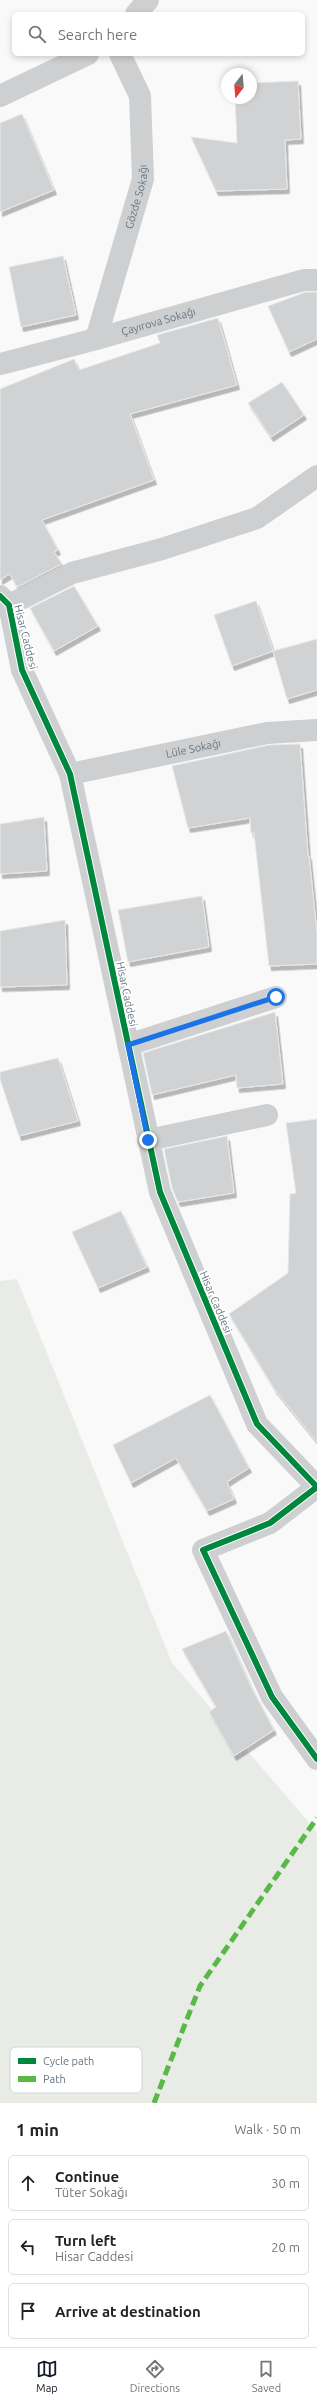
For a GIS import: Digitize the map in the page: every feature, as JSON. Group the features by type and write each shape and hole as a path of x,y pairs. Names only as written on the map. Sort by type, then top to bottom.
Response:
{"street":[{"path":"138,12 148,0"},
{"path":"0,96 84,56"},
{"name":"Gözde Sokağı","path":"96,339 143,179 140,96 121,56"},
{"name":"Çayırova Sokağı","path":"0,364 96,339 304,280 317,280"},
{"path":"4,601 72,572 162,549 257,518 317,476"},
{"name":"Hisar Caddesi","path":"4,601 22,670 70,774 160,1192 256,1424 317,1487"},
{"name":"Lüle Sokağı","path":"70,774 267,734 317,730"},
{"path":"128,1045 276,997"},
{"path":"148,1140 267,1115"},
{"path":"317,1487 270,1523 203,1550 272,1697 317,1759"}],"shaded area":[{"path":"17,1279 172,1663 317,1832 317,2103 0,2103 0,1281"}],"building":[{"path":"298,81 301,139 285,140 287,189 216,191 191,137 237,143 235,104 257,104 257,83"},
{"path":"22,114 54,190 0,212 0,123"},
{"path":"63,256 76,315 21,327 9,267"},
{"path":"306,292 317,292 317,339 289,352 268,306"},
{"path":"218,318 237,385 130,414 154,480 42,520 58,550 54,552 62,564 17,587 10,574 0,580 0,389 74,359 79,370 160,343 157,335"},
{"path":"282,382 304,415 271,437 248,403"},
{"path":"74,586 98,626 54,651 30,608"},
{"path":"256,601 273,651 232,666 214,615"},
{"path":"317,639 317,690 287,699 273,651"},
{"path":"300,744 308,856 317,934 317,964 269,966 254,833 251,833 250,818 188,828 172,766 269,745"},
{"path":"44,817 47,871 0,874 0,824"},
{"path":"202,896 209,947 128,962 118,910"},
{"path":"65,920 67,985 0,987 0,931"},
{"path":"275,1012 283,1084 237,1088 236,1075 152,1095 143,1053"},
{"path":"58,1058 78,1121 19,1136 0,1079 0,1072"},
{"path":"317,1119 317,1442 275,1390 229,1314 288,1273 290,1194 296,1193 286,1123"},
{"path":"227,1136 234,1193 178,1202 172,1188 164,1149"},
{"path":"121,1211 147,1267 98,1288 72,1232"},
{"path":"210,1395 249,1468 227,1482 234,1499 207,1511 176,1458 131,1483 113,1445"},
{"path":"226,1631 250,1685 274,1730 234,1756 209,1712 216,1707 182,1649"}],"marked path":[{"path":"154,2103 200,1986 317,1818"}],"cycle path":[{"path":"0,596 9,605 22,670 70,774 160,1192 257,1424 317,1487"},
{"path":"317,1487 270,1523 203,1550 272,1697 317,1759"}],"route":[{"path":"148,1140 128,1045 276,997"}]}
